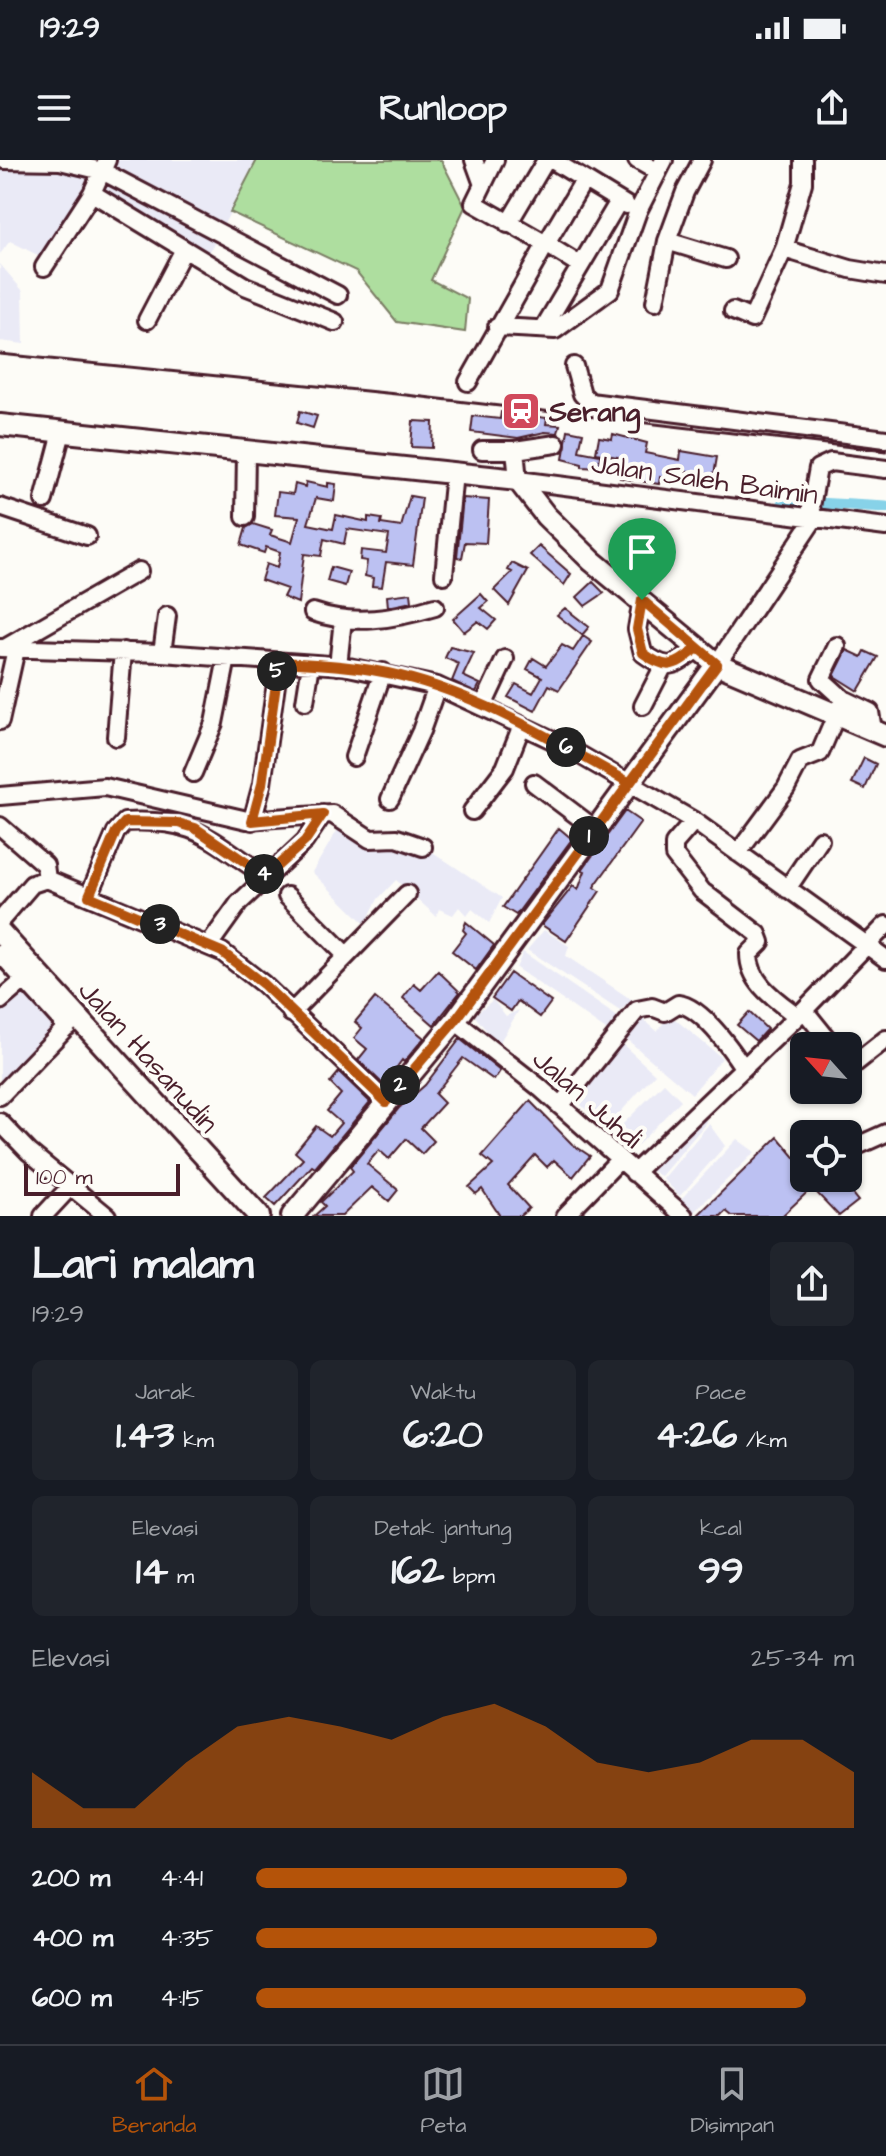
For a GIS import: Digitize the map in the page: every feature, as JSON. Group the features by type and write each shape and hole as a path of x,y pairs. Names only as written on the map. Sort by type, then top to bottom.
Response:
{"main road":[{"path":"0,425 518,480 546,516 592,561 717,664 840,706 879,733"},
{"path":"292,1216 455,1021 717,664"},
{"name":"Jalan Hasanudin","path":"0,932 29,976 71,1023 259,1216"}],"street":[{"path":"4,160 104,165 338,295"},
{"path":"474,160 482,182"},
{"path":"495,160 474,203 580,265"},
{"path":"508,224 549,160 638,211"},
{"path":"497,327 555,330 610,290 638,211 661,166 637,160"},
{"path":"655,302 667,241 685,192 702,160"},
{"path":"733,311 752,319 784,249 803,183 803,160"},
{"path":"44,267 92,193 104,165"},
{"path":"468,382 584,180"},
{"path":"92,193 183,251 277,301 335,322"},
{"path":"543,329 619,201"},
{"path":"667,241 726,259"},
{"path":"593,247 619,260"},
{"path":"784,249 850,269 886,275"},
{"path":"147,320 183,251"},
{"path":"570,285 595,302"},
{"path":"574,366 582,394 590,402 886,439"},
{"path":"44,500 62,432"},
{"path":"482,450 515,450 556,444"},
{"path":"515,450 518,480"},
{"path":"245,517 246,452"},
{"path":"717,664 812,508 815,472 824,463 886,469"},
{"path":"444,575 454,473"},
{"name":"Jalan Saleh Baimin","path":"518,480 812,508 886,527"},
{"path":"0,507 87,536"},
{"path":"7,649 139,571"},
{"path":"642,600 638,641 643,653 663,667"},
{"path":"313,612 343,619 380,620 435,607"},
{"path":"162,653 167,616"},
{"path":"338,666 343,619"},
{"path":"738,853 786,788 800,761 820,753 840,706 821,679 837,646"},
{"path":"643,706 663,667 682,660 698,648"},
{"path":"7,649 162,653 338,666 383,672 437,686 522,725 694,821 886,959"},
{"path":"0,721 5,710 7,649"},
{"path":"116,737 123,651"},
{"path":"193,773 214,723 227,658"},
{"path":"483,706 505,659"},
{"path":"252,821 262,784 279,662"},
{"path":"305,702 311,664"},
{"path":"354,757 383,672"},
{"path":"390,799 421,731 437,686"},
{"path":"472,811 505,768 522,725"},
{"path":"534,783 595,829"},
{"path":"0,796 105,787 252,821 323,814 335,816 370,839 397,838 423,847"},
{"path":"209,945 239,903 305,841 323,814"},
{"path":"694,821 674,844 674,855 702,891 758,934 761,942 749,954 749,968 765,991 801,1013 819,1032"},
{"path":"89,896 116,832 125,822 178,823 195,828 266,876"},
{"path":"0,826 45,865 47,879"},
{"path":"787,889 820,840"},
{"path":"0,921 32,884 47,879 209,945 263,984 386,1102"},
{"path":"291,1013 407,894"},
{"path":"287,896 346,955"},
{"path":"634,1173 801,1013 886,925"},
{"path":"0,953 29,976 0,1001"},
{"path":"560,1106 637,1010 646,1007 665,1012 678,1004 690,1007 726,1042 743,1067"},
{"name":"Jalan Juhdi","path":"455,1021 560,1106 684,1216"},
{"path":"0,1096 71,1023"},
{"path":"862,1058 886,1039"},
{"path":"0,1122 70,1187 107,1216"},
{"path":"862,1144 886,1133"},
{"path":"565,1216 620,1159"},
{"path":"43,1216 70,1187"}],"shaded area":[{"path":"0,160 257,160 206,259 93,190 47,260 10,241 0,254"},
{"path":"0,264 23,291 24,344 0,341"},
{"path":"340,826 400,843 422,855 425,847 502,898 489,923 472,909 467,916 459,907 453,915 439,909 436,916 396,880 378,899 365,924 312,872"},
{"path":"544,930 569,946 566,956 632,1000 620,1011 527,950"},
{"path":"523,952 619,1018 609,1032 516,968"},
{"path":"23,992 58,1027 0,1084 0,1011"},
{"path":"493,1000 506,1016 519,1010 498,1045 474,1015"},
{"path":"670,1015 722,1058 692,1094 625,1038 642,1018 657,1031"},
{"path":"620,1042 655,1074 606,1128 571,1096"},
{"path":"664,1083 681,1100 632,1151 614,1133"},
{"path":"702,1115 707,1122 661,1176 648,1169"},
{"path":"709,1124 725,1146 680,1196 663,1179"},
{"path":"737,1139 755,1152 694,1212 681,1199"}],"green space":[{"path":"257,160 441,160 465,207 431,280 468,299 465,332 397,322 356,271 230,212"}],"building":[{"path":"300,411 317,416 313,428 297,423"},
{"path":"501,412 547,418 546,424 560,425 558,433 545,432 518,438 471,432 473,416 500,419"},
{"path":"413,421 433,422 432,448 411,447"},
{"path":"568,430 583,433 579,451 600,455 599,468 582,467 582,464 563,459"},
{"path":"613,434 647,443 645,453 680,460 681,451 717,457 714,475 673,469 671,480 660,477 659,484 620,478 623,458 596,453 599,437 612,439"},
{"path":"306,482 328,487 328,483 336,484 334,501 316,498 308,524 333,529 336,515 368,522 368,517 382,519 381,524 401,527 410,496 422,498 413,565 386,562 382,587 372,586 373,578 365,576 367,561 360,560 361,550 386,553 389,535 347,529 344,544 324,539 321,556 304,554 298,603 283,597 287,589 261,580 266,564 277,568 280,552 266,547 264,553 241,545 246,528 253,524 272,530 270,535 292,542 299,517 275,515 278,492 293,494 295,484 305,487"},
{"path":"463,498 489,500 486,543 465,542 462,558 457,557"},
{"path":"539,546 571,574 564,585 530,555"},
{"path":"512,563 528,571 509,605 494,590 512,572 508,570"},
{"path":"331,567 349,572 345,586 327,581"},
{"path":"593,582 604,593 585,606 577,597"},
{"path":"411,593 412,602 388,607 387,596"},
{"path":"481,594 488,602 481,608 496,620 488,629 478,621 464,632 453,619"},
{"path":"565,608 589,627 582,635 557,615"},
{"path":"583,636 592,642 559,690 549,685 535,711 508,697 516,684 533,693 542,677 527,669 533,658 546,666 562,645 573,651"},
{"path":"450,647 474,653 463,676 480,684 476,692 452,681 459,664 445,658"},
{"path":"847,650 862,657 865,651 878,657 858,691 834,676"},
{"path":"864,758 876,764 865,789 852,783"},
{"path":"625,811 641,822 594,887 600,891 566,941 542,925 573,886 578,890 585,871 582,870"},
{"path":"559,828 572,839 516,915 503,907"},
{"path":"466,922 494,945 476,970 452,951 466,933 463,930"},
{"path":"438,971 460,992 434,1025 403,998 414,984 421,990"},
{"path":"510,973 551,1002 540,1017 518,1001 511,1011 492,998"},
{"path":"375,998 424,1038 404,1062 402,1060 384,1085 358,1060 367,1049 354,1038 362,1028 355,1022"},
{"path":"749,1012 767,1029 756,1041 737,1025"},
{"path":"460,1039 500,1071 494,1080 463,1058 435,1094 444,1103 421,1128 434,1141 422,1154 406,1139 389,1159 379,1150 367,1164 398,1190 389,1201 372,1187 342,1216 314,1216 325,1206 321,1202 353,1171 350,1167 399,1108 425,1085"},
{"path":"339,1072 370,1102 315,1168 312,1166 275,1206 266,1198 303,1159 295,1152 316,1126 330,1136 341,1123 327,1111 341,1094 330,1083"},
{"path":"530,1101 572,1144 590,1156 573,1177 554,1160 547,1167 535,1155 508,1185 529,1208 520,1216 500,1216 482,1189 476,1194 469,1187 493,1165 482,1156"},
{"path":"778,1137 790,1151 790,1192 808,1192 782,1216 732,1216 726,1211 721,1216 697,1216"},
{"path":"816,1192 851,1192 858,1201 839,1216"}],"waterway":[{"path":"783,501 886,507"}],"railway":[{"path":"0,354 406,395 886,451"}],"place":[{"name":"Serang","path":"521,411"}],"route":[{"path":"642,600 637,629 643,653 663,667 671,666 698,648 717,664 674,724 630,783 561,744 437,686 400,675 344,666 279,662 262,784 252,821 323,814 305,841 266,876 195,828 178,823 125,822 116,832 89,896 222,952 263,984 386,1102 455,1021 573,858 630,783 717,664 642,600"}]}
